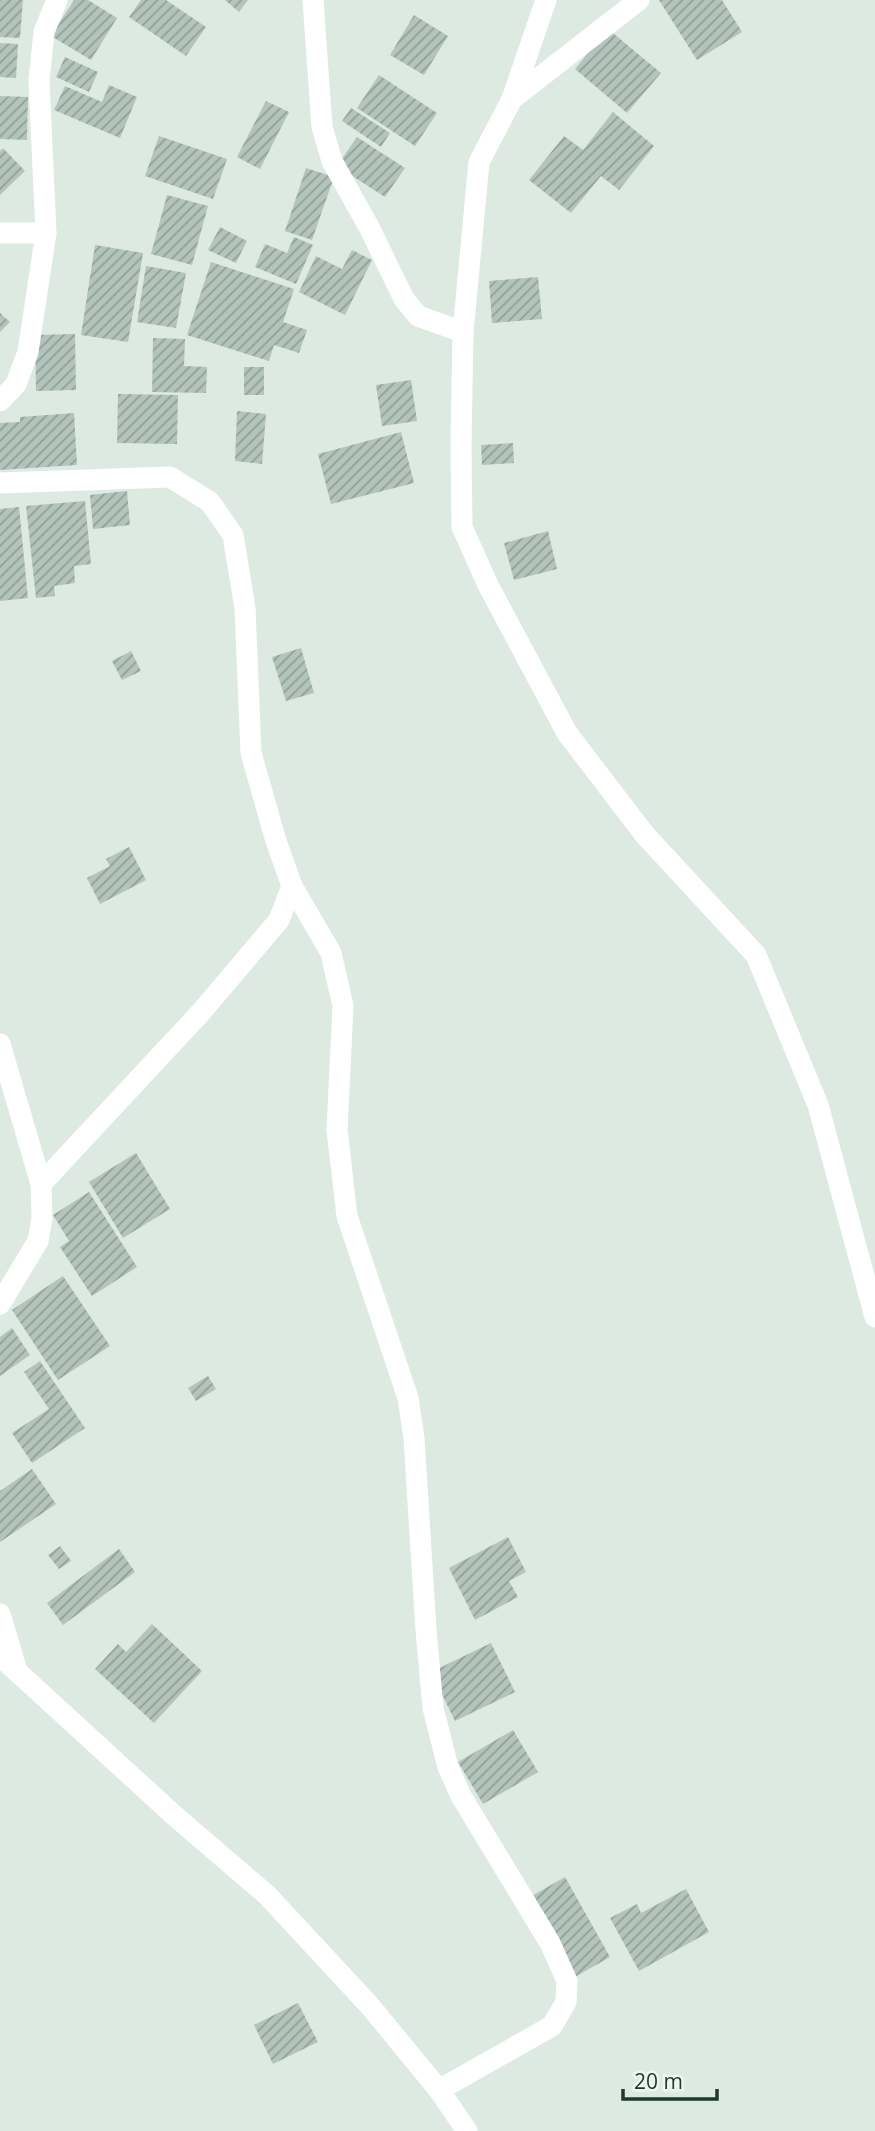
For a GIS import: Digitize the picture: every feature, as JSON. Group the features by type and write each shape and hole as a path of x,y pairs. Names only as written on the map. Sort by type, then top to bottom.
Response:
{"street":[{"path":"0,401 16,384 28,352 46,233 39,81 44,32 57,0"},
{"path":"313,0 322,127 332,161 369,227 404,299 418,316 464,332"},
{"path":"546,0 512,99 479,162 464,332 462,527 488,585 567,733 645,835 756,955 818,1105 875,1317"},
{"path":"512,99 639,0"},
{"path":"0,233 46,233"},
{"path":"0,483 170,477 210,502 233,535 245,608 251,752 276,841 292,886 331,953 343,1006 337,1130 347,1216 408,1398 414,1438 433,1708 448,1767 461,1796 550,1943 567,1981 566,2002 552,2026 439,2090"},
{"path":"41,1184 202,1011 279,920 292,886"},
{"path":"0,1044 41,1184 42,1218 38,1241 0,1304"},
{"path":"0,1614 17,1673"},
{"path":"0,1656 267,1895 370,2006 439,2090 467,2131"}],"building":[{"path":"0,0 23,0 20,38 0,37"},
{"path":"74,0 88,0 117,18 91,60 51,36"},
{"path":"141,0 166,0 206,27 186,56 129,17"},
{"path":"225,0 248,0 239,12"},
{"path":"659,0 722,0 742,32 697,60"},
{"path":"414,15 448,36 424,75 390,55"},
{"path":"608,29 661,73 627,113 575,69"},
{"path":"0,43 18,44 16,78 0,77"},
{"path":"65,57 98,72 89,92 56,77"},
{"path":"379,75 437,113 415,146 357,108"},
{"path":"109,85 137,97 120,138 54,110 65,86 102,102"},
{"path":"0,96 28,97 27,140 0,139"},
{"path":"266,101 289,112 260,169 237,157"},
{"path":"351,108 390,133 381,147 342,121"},
{"path":"613,112 654,146 619,190 601,176 571,213 529,180 564,136 583,150"},
{"path":"159,136 227,159 213,199 145,176"},
{"path":"357,137 405,168 385,197 337,166"},
{"path":"3,148 25,171 0,195 0,151"},
{"path":"306,168 334,177 312,240 285,231"},
{"path":"167,195 208,206 192,265 151,254"},
{"path":"220,227 247,241 236,263 208,250"},
{"path":"294,237 313,245 296,284 255,267 265,244 287,253"},
{"path":"95,245 143,253 128,342 81,335"},
{"path":"352,250 372,260 345,315 299,292 316,256 342,269"},
{"path":"211,262 294,289 283,322 307,330 299,353 274,345 269,361 187,335"},
{"path":"146,266 186,273 176,328 137,322"},
{"path":"538,277 542,319 492,323 489,281"},
{"path":"0,313 10,322 0,332"},
{"path":"75,334 76,390 36,391 35,335"},
{"path":"153,338 185,339 184,366 207,367 206,393 152,392"},
{"path":"244,367 264,367 264,395 244,395"},
{"path":"411,380 417,421 382,426 376,385"},
{"path":"118,394 178,395 177,444 117,443"},
{"path":"237,411 266,414 262,464 235,461"},
{"path":"74,413 77,465 0,470 0,423 20,422 20,417"},
{"path":"401,432 414,483 331,504 318,454"},
{"path":"513,443 514,463 482,465 481,445"},
{"path":"127,491 130,525 93,529 90,495"},
{"path":"85,501 91,564 74,566 75,583 54,586 55,596 36,598 26,506"},
{"path":"19,507 28,598 0,601 0,509"},
{"path":"548,531 557,569 514,580 504,543"},
{"path":"301,648 314,693 286,701 272,657"},
{"path":"131,651 141,671 122,680 112,661"},
{"path":"129,847 146,880 100,904 87,878 110,866 106,859"},
{"path":"136,1153 170,1209 123,1238 89,1182"},
{"path":"89,1192 137,1267 92,1296 60,1247 69,1241 53,1215"},
{"path":"63,1276 110,1346 58,1380 12,1310"},
{"path":"12,1328 30,1355 0,1376 0,1337"},
{"path":"40,1361 85,1428 32,1463 12,1433 49,1409 24,1372"},
{"path":"208,1376 216,1389 196,1401 188,1388"},
{"path":"32,1469 56,1504 0,1542 0,1491"},
{"path":"508,1537 526,1572 509,1581 518,1597 475,1620 449,1568"},
{"path":"60,1546 71,1561 59,1569 48,1555"},
{"path":"119,1549 135,1572 63,1625 47,1603"},
{"path":"152,1624 202,1671 154,1723 95,1669 118,1644 126,1652"},
{"path":"491,1643 515,1692 455,1721 431,1672"},
{"path":"513,1730 538,1772 483,1804 458,1762"},
{"path":"565,1877 610,1957 575,1977 530,1897"},
{"path":"686,1889 709,1932 639,1971 610,1918 637,1904 641,1913"},
{"path":"298,2003 318,2042 273,2064 254,2025"}]}
